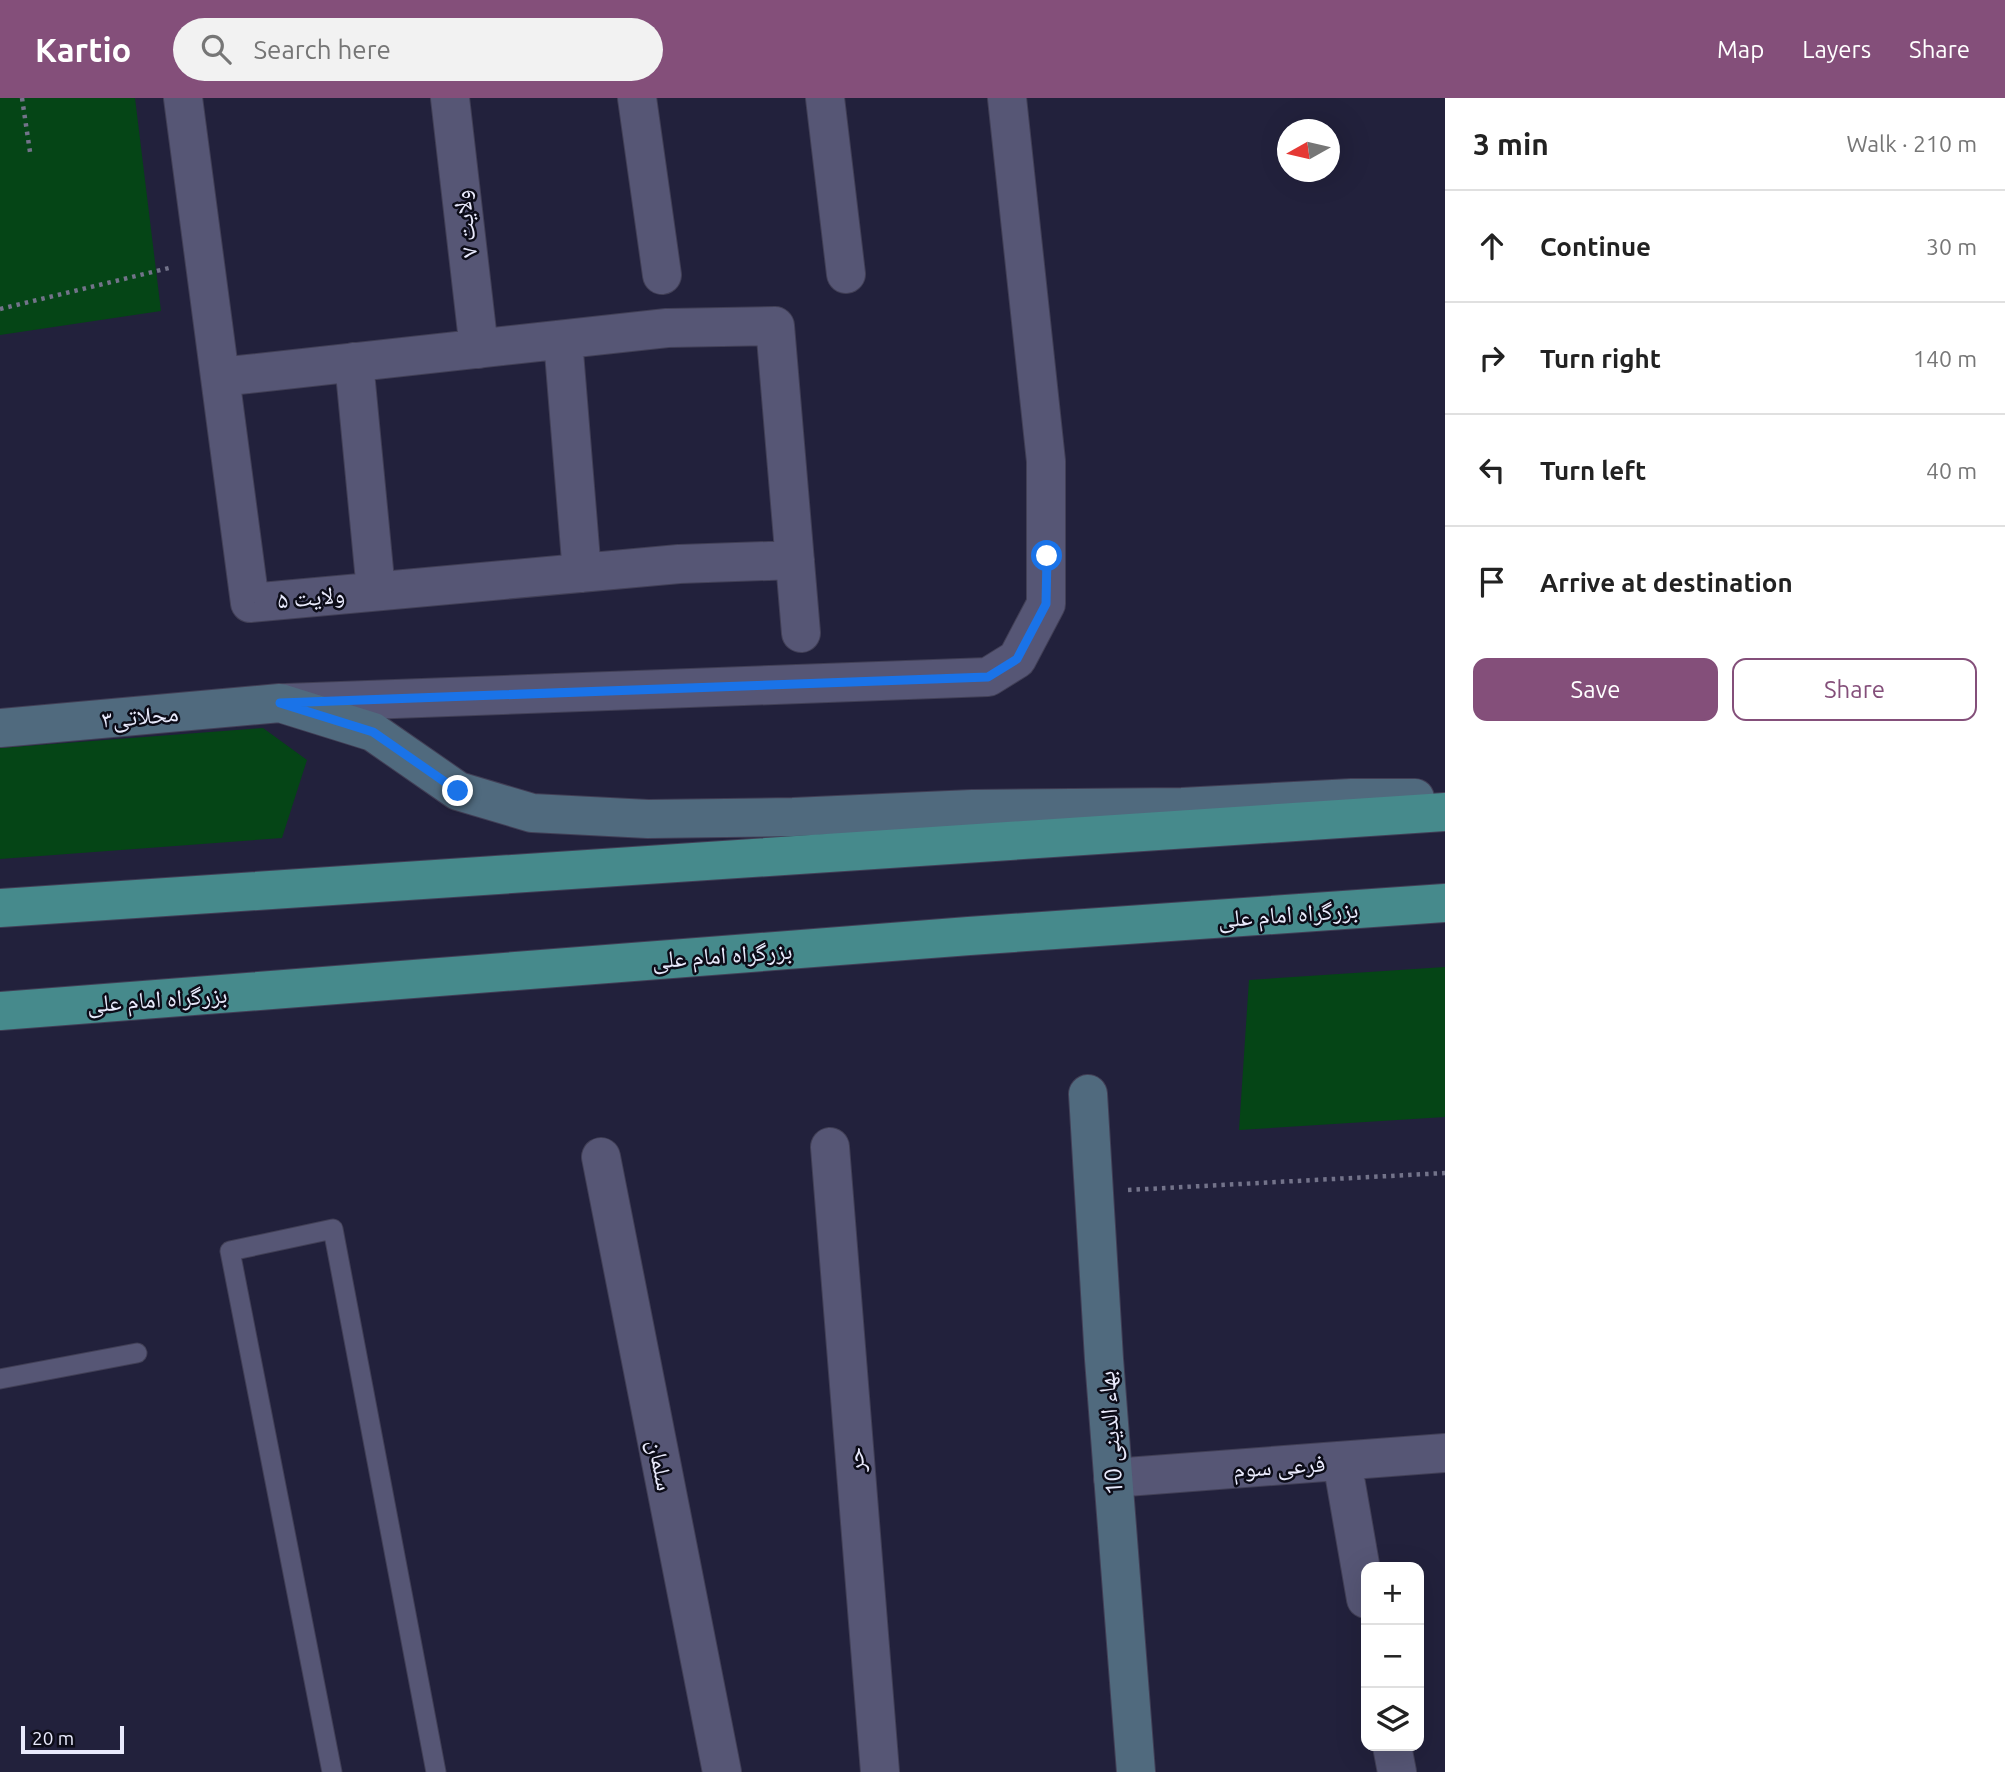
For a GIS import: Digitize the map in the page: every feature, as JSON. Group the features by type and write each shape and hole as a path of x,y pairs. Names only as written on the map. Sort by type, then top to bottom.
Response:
{"highway":[{"path":"0,908 1445,812"},
{"name":"بزرگراه امام علی","path":"0,1011 969,936 1445,903"}],"main road":[{"name":"محلاتی۳","path":"0,728 280,703"},
{"path":"280,703 373,732 458,791 532,813 648,819 793,817 972,809 1182,807 1352,798 1445,798"},
{"name":"بهاء الدینی 10","path":"1088,1094 1136,1772"}],"street":[{"name":"ولایت ۵","path":"183,98 250,603 679,564 795,560"},
{"name":"ولایت ۷","path":"450,98 480,349"},
{"path":"637,98 662,275"},
{"path":"825,98 846,274"},
{"path":"280,703 988,677 1017,659 1046,604 1046,461 1007,98"},
{"path":"220,377 667,328 775,326 802,633"},
{"path":"563,340 582,573"},
{"path":"354,362 376,592"},
{"name":"حر","path":"830,1147 880,1772"},
{"name":"سلمان","path":"601,1157 722,1772"},
{"name":"فرعی سوم","path":"1114,1478 1445,1453"},
{"path":"1342,1461 1361,1570"},
{"path":"1393,1751 1397,1772"}],"lane":[{"path":"332,1772 230,1251 333,1229 436,1772"},
{"path":"0,1379 137,1353"}],"path":[{"path":"22,98 30,152"},
{"path":"0,309 204,260"},
{"path":"1094,1192 1445,1173"}],"green space":[{"path":"0,98 135,98 161,311 0,335"},
{"path":"263,728 307,760 282,838 0,859 0,748"},
{"path":"1445,967 1445,1117 1239,1130 1249,980"}],"route":[{"path":"458,791 373,732 280,703 988,677 1017,659 1046,604 1047,556"}]}
